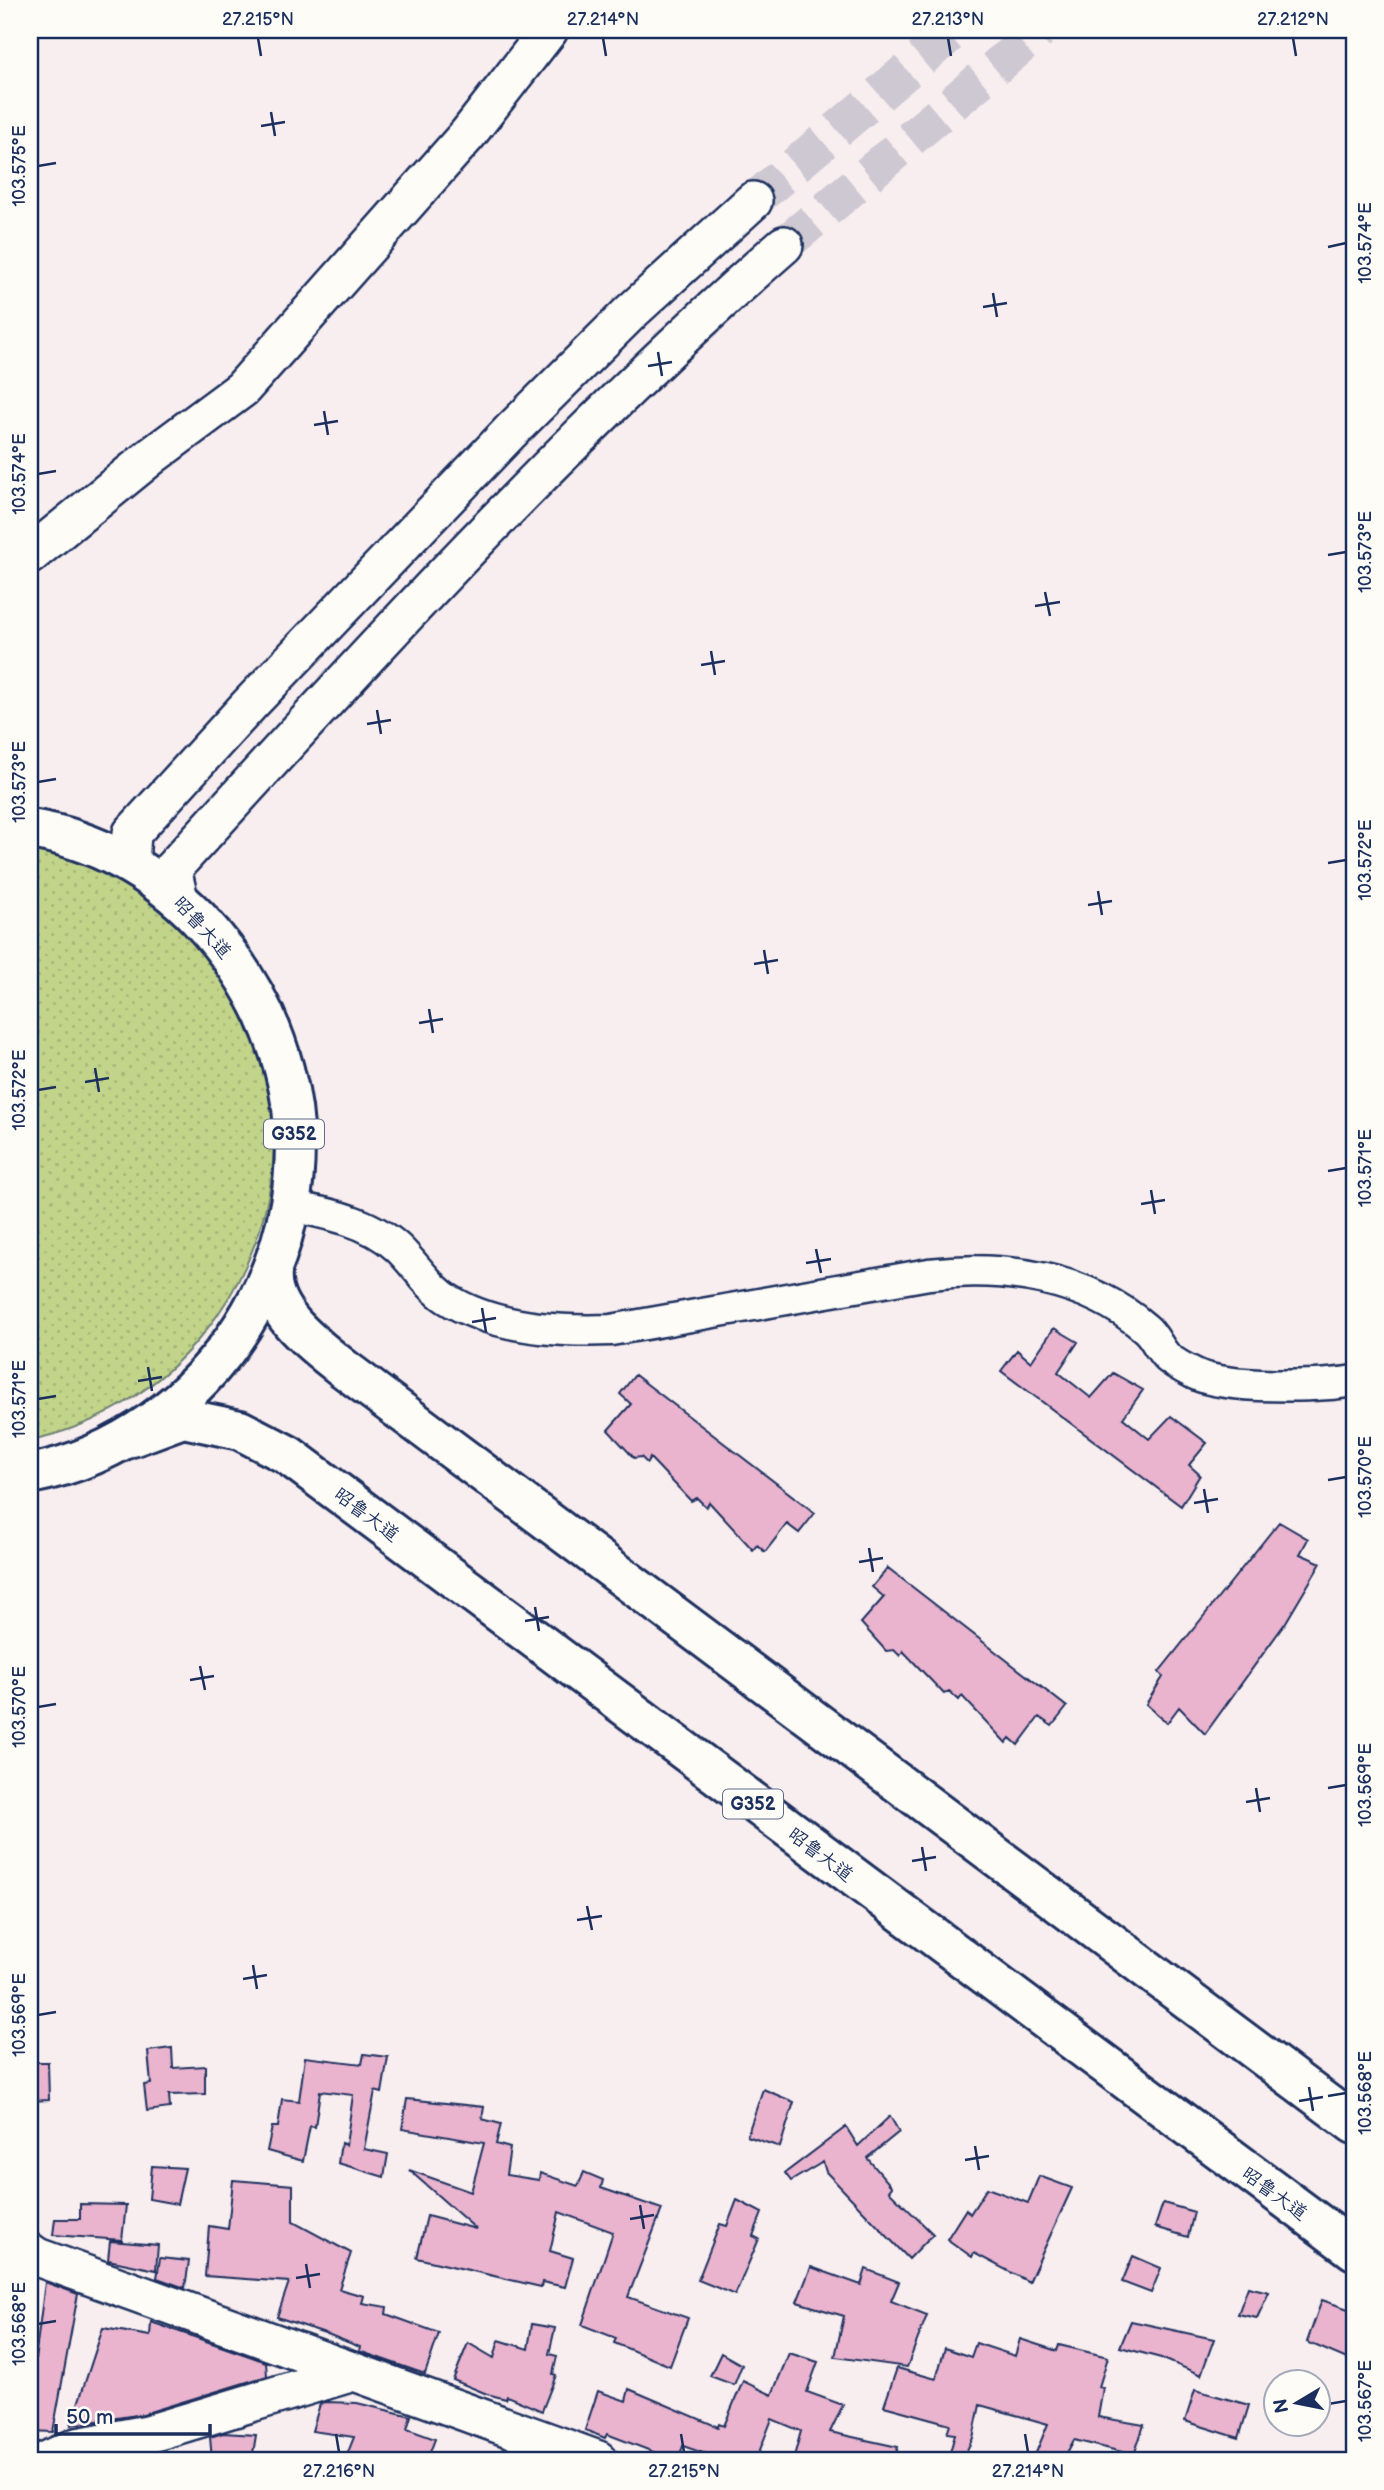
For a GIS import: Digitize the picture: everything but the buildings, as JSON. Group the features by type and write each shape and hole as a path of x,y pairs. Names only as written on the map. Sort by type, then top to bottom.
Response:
{"highway":[{"name":"昭鲁大道","path":"47,831 131,864 179,899 226,948 267,1019 285,1070 294,1138 290,1206 272,1272 238,1337 191,1393 132,1437"},
{"path":"272,1272 271,1287 300,1333 342,1368 1354,2124"},
{"name":"昭鲁大道","path":"30,1474 63,1468 183,1418 240,1430 288,1455 1354,2250"}],"main road":[{"path":"30,555 153,455 242,389 468,134 549,30"},
{"path":"131,864 132,833 268,685 510,432 631,312 753,201"},
{"path":"179,899 172,869 289,741 548,470 668,351 784,245"},
{"path":"30,809 47,831"},
{"path":"30,2252 37,2257 350,2373 598,2460"},
{"path":"48,2460 77,2447 148,2434 350,2373"}],"street":[{"path":"290,1206 336,1215 366,1228 396,1246 444,1297 475,1313 510,1322 579,1331 611,1331 929,1274 963,1270 996,1271 1028,1274 1060,1283 1121,1310 1148,1330 1168,1358 1199,1376 1229,1382 1327,1386 1354,1381"}],"green space":[{"path":"30,838 100,862 168,912 203,944 250,1021 267,1079 274,1140 269,1193 255,1243 233,1290 204,1333 168,1370 127,1401 81,1425 30,1440"}],"tunnel":[{"path":"753,201 955,30"},
{"path":"784,245 1040,30"}]}
